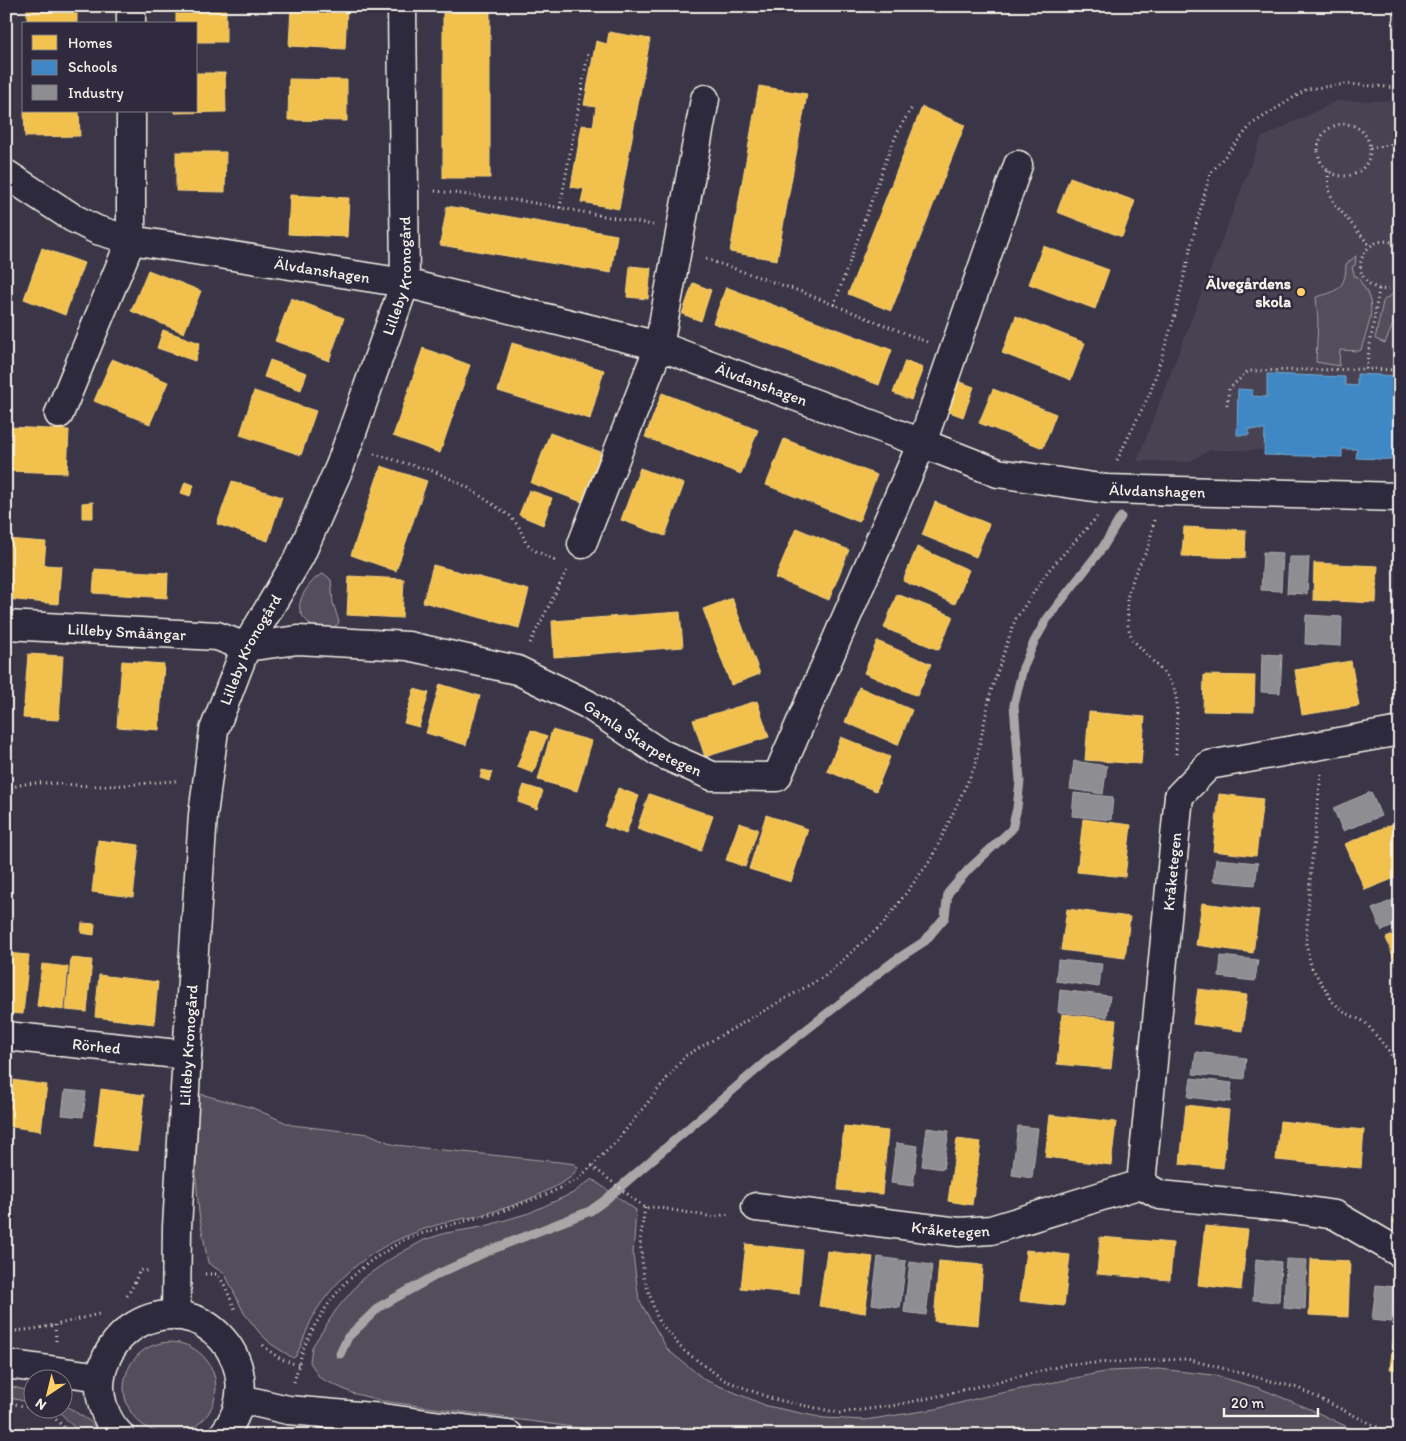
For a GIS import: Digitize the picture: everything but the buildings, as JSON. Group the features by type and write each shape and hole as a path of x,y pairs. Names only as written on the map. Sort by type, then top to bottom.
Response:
{"street":[{"path":"131,6 131,22"},
{"name":"Lilleby Kronogård","path":"176,1316 177,1227 187,1055 203,816 214,730 246,647 300,556 340,466 405,283 402,6"},
{"path":"582,544 659,346 705,99"},
{"path":"59,414 131,240 131,112"},
{"path":"922,443 1018,165"},
{"name":"Älvdanshagen","path":"6,174 73,218 96,230 131,240 405,283 659,346 922,443 998,474 1107,488 1400,497"},
{"name":"Gamla Skarpetegen","path":"246,647 298,640 408,646 518,670 587,704 660,753 712,776 777,777 922,443"},
{"name":"Lilleby Småängar","path":"6,625 217,636 246,647"},
{"name":"Kråketegen","path":"756,1207 959,1232 991,1230 1141,1184 1180,796 1209,765 1400,731"},
{"name":"Rörhed","path":"6,1036 187,1055"},
{"path":"1141,1184 1160,1195 1304,1209 1335,1215 1400,1254"},
{"path":"120,1435 107,1417 102,1404 100,1390 101,1376 109,1352 117,1340 138,1324 163,1316 176,1316 204,1324 227,1343 235,1356 240,1370 241,1399 231,1425 223,1435"},
{"path":"6,1364 101,1376"},
{"path":"241,1399 288,1410 383,1418 509,1435"}],"path":[{"path":"560,208 588,54"},
{"path":"288,1410 303,1349 315,1325 344,1284 369,1262 405,1239 496,1213 550,1193 578,1180 616,1142 685,1056 825,976 884,923 932,858 975,766 991,691 1016,620 1048,571 1103,509 1107,488 1117,458 1150,393 1174,319 1210,174 1252,124 1307,89 1347,84 1400,88"},
{"path":"834,304 889,152 900,127 913,106"},
{"path":"1348,124 1365,134 1370,148 1367,162 1356,173 1342,176 1328,171 1321,164 1317,149 1322,136 1334,126 1348,124"},
{"path":"1370,148 1400,144"},
{"path":"1328,171 1329,190 1334,203 1370,246"},
{"path":"404,188 523,201 560,208 679,240 724,264 834,304 953,353"},
{"path":"1400,246 1393,242 1384,241 1370,246 1362,256 1361,270 1368,282 1379,289 1393,289 1400,285"},
{"path":"1366,369 1379,289"},
{"path":"1227,405 1229,389 1248,371 1400,370"},
{"path":"347,445 436,472 467,487 510,516 519,527 526,543 536,551 554,560 582,544"},
{"path":"1154,490 1152,534 1149,546 1130,587 1127,598 1128,626 1132,639 1166,675 1174,688 1177,702 1175,753 1178,763 1194,780"},
{"path":"518,670 522,658 565,572 582,544"},
{"path":"1324,745 1306,943 1311,966 1333,1002 1344,1012 1365,1022 1390,1051 1400,1072"},
{"path":"6,790 20,785 37,784 99,786 208,780"},
{"path":"592,1166 645,1208 655,1207 713,1217 756,1207"},
{"path":"645,1208 640,1241 644,1278 658,1320 683,1350 724,1380 773,1399 840,1413 891,1406 934,1397 1069,1364 1187,1359 1298,1388 1394,1435"},
{"path":"6,1332 55,1324"},
{"path":"6,1402 22,1406"},
{"path":"54,1418 70,1435"}],"shaded area":[{"name":"Älvegårdens skola","path":"1337,101 1400,101 1400,451 1210,450 1188,462 1137,461 1261,138"},
{"path":"1356,256 1355,265 1352,267 1355,277 1357,276 1365,289 1371,304 1369,324 1361,350 1340,350 1339,366 1316,362 1318,321 1316,297 1339,288 1344,279 1346,264"},
{"path":"1400,290 1400,308 1385,343 1375,339 1383,302"},
{"path":"322,574 331,580 333,603 339,622 331,628 312,626 300,610 301,600 306,589"},
{"path":"200,1094 253,1108 291,1125 369,1134 395,1145 575,1164 578,1168 571,1177 546,1192 505,1208 430,1227 410,1234 374,1252 358,1264 329,1293 316,1311 296,1356 293,1358 271,1344 259,1332 244,1313 225,1274 208,1263 199,1213 196,1177 198,1103"},
{"path":"592,1179 636,1210 633,1255 639,1300 668,1350 705,1380 767,1406 824,1418 865,1420 936,1409 987,1396 1109,1371 1159,1369 1213,1375 1259,1388 1310,1409 1364,1435 631,1435 383,1401 352,1393 320,1378 310,1362 312,1347 336,1310 362,1279 392,1258 424,1240 446,1233 482,1227 529,1213 573,1193"},
{"path":"170,1342 188,1346 203,1355 212,1370 216,1388 212,1406 203,1421 188,1430 170,1434 152,1430 137,1421 128,1406 124,1388 128,1370 137,1355 152,1346"},
{"path":"6,1385 22,1389 22,1401 6,1397"},
{"path":"72,1410 91,1422 100,1435 81,1435 65,1418 72,1418"}],"waterway":[{"path":"340,1354 348,1337 379,1307 440,1273 493,1249 590,1211 769,1059 894,961 925,941 945,917 948,893 969,869 1012,829 1020,781 1014,705 1023,668 1034,642 1047,619 1103,547 1121,517"}],"place":[{"name":"Älvegårdens skola","path":"1301,292"}]}
